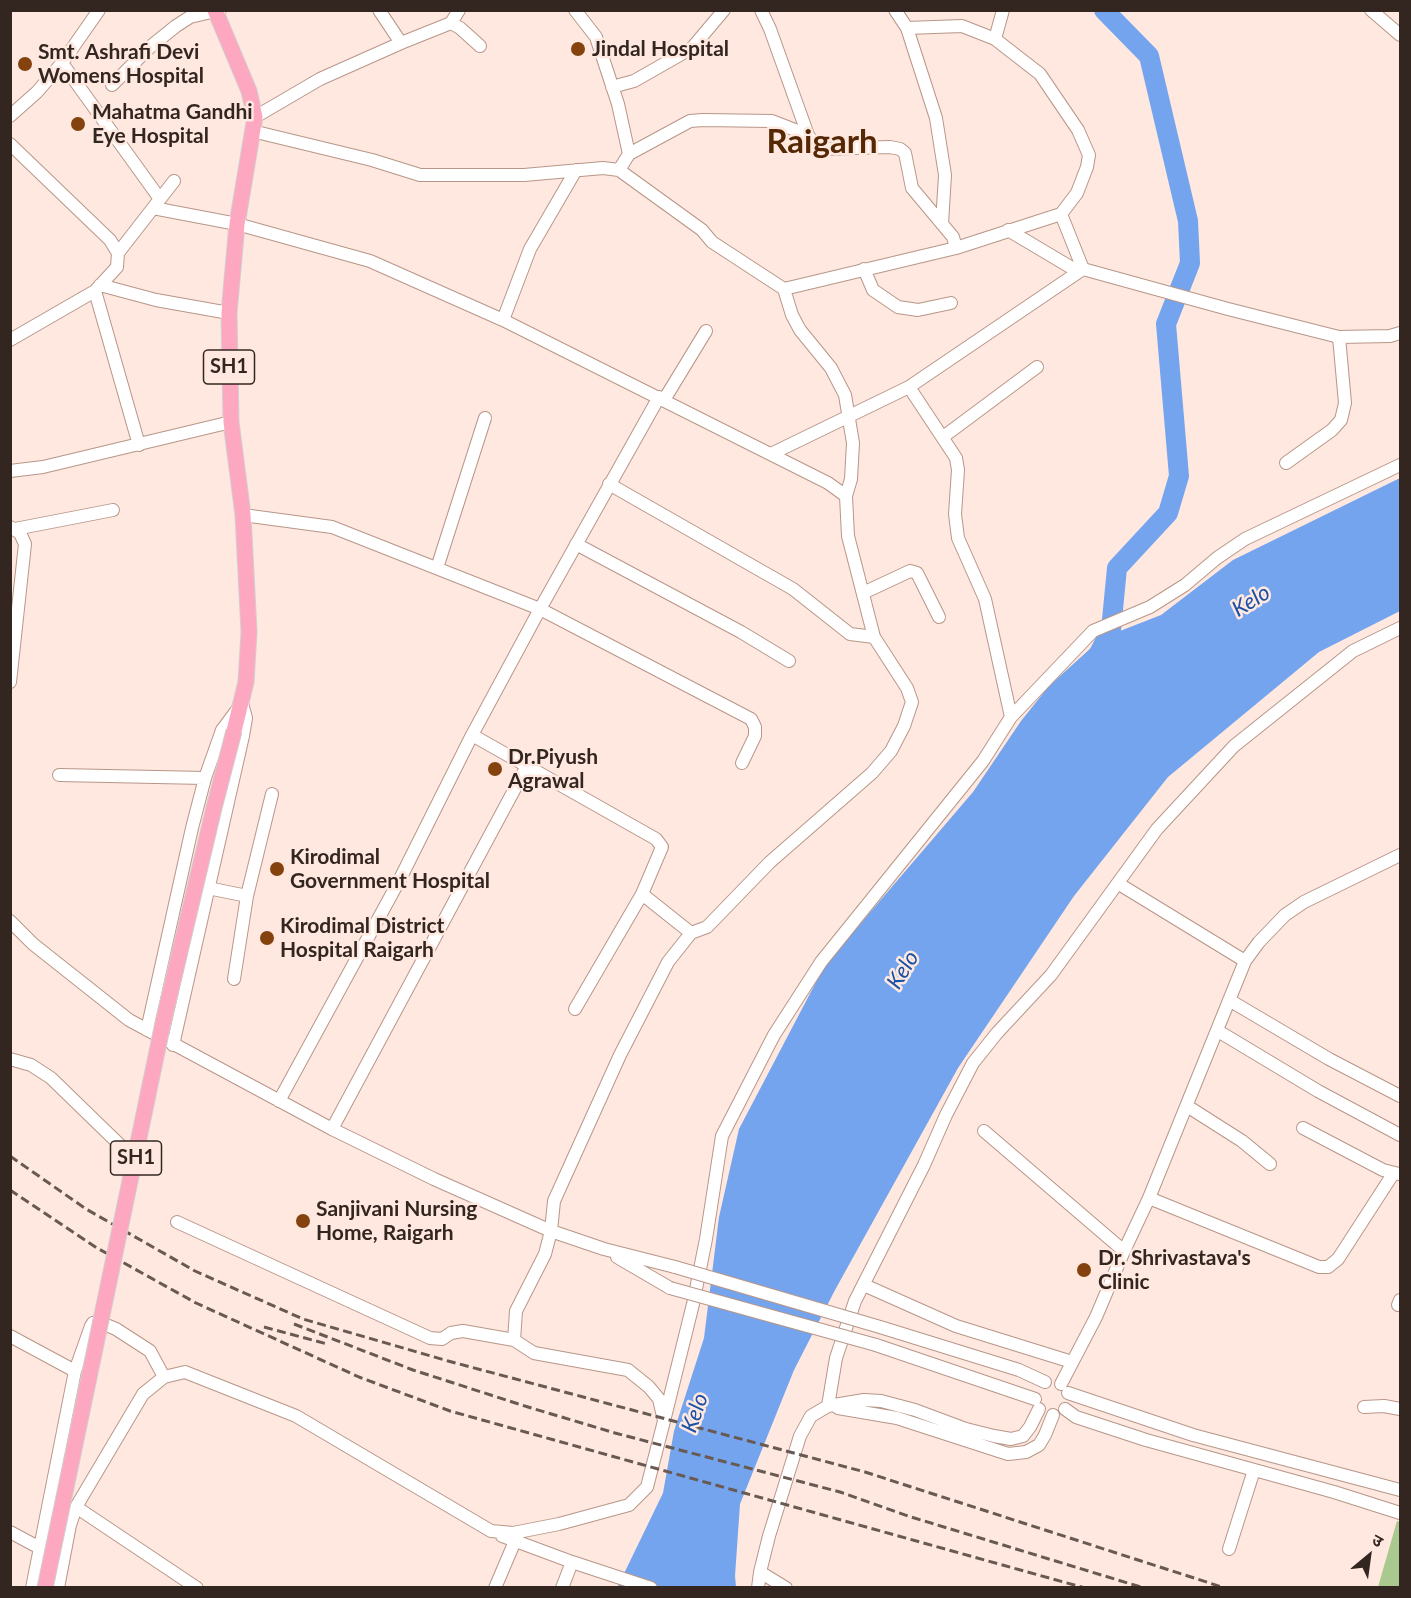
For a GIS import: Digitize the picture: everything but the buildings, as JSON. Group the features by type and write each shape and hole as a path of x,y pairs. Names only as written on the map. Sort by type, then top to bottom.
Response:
{"main road":[{"name":"SH1","path":"45,1587 163,1023 211,820 242,703 246,676 249,633 243,515 231,422 230,313 237,224 253,124 249,91 217,11"}],"street":[{"path":"10,116 62,63 99,10"},
{"path":"379,10 401,43"},
{"path":"253,124 320,79 451,23 459,10"},
{"path":"575,10 596,37 618,104 629,154"},
{"path":"612,87 634,81 692,48 724,10"},
{"path":"760,10 770,29 808,135 815,146 821,149 890,147 900,149 905,153 912,188 953,237 956,248"},
{"path":"895,10 907,28 936,117 945,175 942,224"},
{"path":"1371,10 1401,35"},
{"path":"112,85 150,47 176,26 190,17 217,11"},
{"path":"995,39 1003,11"},
{"path":"451,23 480,46"},
{"path":"784,288 956,248 1061,214 1077,194 1089,155 1078,130 1040,74 995,39 962,26 907,28"},
{"path":"62,63 156,204 370,261 503,320 662,398 828,483 846,496"},
{"path":"619,170 629,154 690,121 772,121 808,135"},
{"path":"253,124 420,175 524,176 603,168 619,170 666,202 702,230 712,242 784,288 792,315 800,330 831,368 845,395 853,443 851,479 846,496 848,536 874,637 907,688 912,702 904,726 891,751 872,773 770,862 712,923 690,933 668,962 620,1055 554,1201 551,1231 545,1254 516,1311 514,1340"},
{"path":"10,144 111,240 118,252 117,267 97,288 10,340"},
{"path":"503,320 530,249 576,170"},
{"path":"118,252 174,181"},
{"path":"1061,214 1080,270"},
{"path":"1008,230 1080,270 1228,309 1339,337 1390,336 1401,333"},
{"path":"864,269 873,290 898,307 918,310 951,303"},
{"path":"771,454 909,387 1080,270"},
{"path":"97,288 230,313"},
{"path":"97,288 139,445"},
{"path":"279,1101 400,879 472,735 609,484 706,331"},
{"path":"1286,463 1332,430 1341,420 1345,403 1339,337"},
{"path":"943,437 1037,367"},
{"path":"909,387 956,458 958,470 955,514 958,538 985,599 1011,717"},
{"path":"437,568 485,418"},
{"path":"10,471 139,445 231,422"},
{"path":"491,1531 513,1533 559,1524 629,1505 647,1487 693,1304 722,1136 774,1035 821,962 983,761 1011,717 1093,631 1150,607 1185,585 1217,558 1245,539 1401,465"},
{"path":"609,484 793,589 850,634 874,637"},
{"path":"13,528 113,510"},
{"path":"243,515 332,527 540,609 751,719 755,727 755,736 742,763"},
{"path":"10,682 25,544 20,533 13,528"},
{"path":"576,544 741,632 789,661"},
{"path":"863,593 910,572 917,573 939,617"},
{"path":"828,1406 836,1358 855,1301 973,1063 997,1033 1051,975 1157,829 1234,746 1353,651 1401,628"},
{"path":"147,1030 192,828 206,778 222,730 242,703"},
{"path":"173,1045 243,736 246,718 242,703"},
{"path":"472,735 660,843 662,847 642,894 575,1009"},
{"path":"332,1129 527,766"},
{"path":"59,775 206,778"},
{"path":"234,979 247,896 272,794"},
{"path":"604,1249 670,1288 876,1345 1037,1404 1045,1414 1053,1415 1065,1409 1069,1402 1065,1388 1072,1362 1096,1317 1149,1198 1245,961 1285,915 1304,902 1401,855"},
{"path":"1119,884 1245,961"},
{"path":"208,888 247,896"},
{"path":"642,894 690,933"},
{"path":"10,921 33,944 129,1020 332,1129 434,1179 551,1231 604,1249 675,1267 1019,1370 1045,1382 1053,1381 1065,1388 1193,1435 1401,1490"},
{"path":"1229,1000 1329,1059 1401,1096"},
{"path":"1218,1031 1318,1091 1401,1135"},
{"path":"10,1059 31,1065 51,1078 122,1146"},
{"path":"1187,1106 1242,1141 1270,1164"},
{"path":"1149,1198 1319,1267 1328,1267 1343,1251 1397,1173 1303,1128"},
{"path":"984,1131 1124,1251"},
{"path":"177,1222 430,1338 442,1339 451,1333 463,1331 514,1340 534,1353 628,1370 649,1387 659,1399 664,1421"},
{"path":"864,1284 956,1326 1072,1362"},
{"path":"32,1587 75,1371 93,1323 116,1329 150,1351 164,1377"},
{"path":"10,1336 75,1371"},
{"path":"58,1587 75,1508 143,1394 164,1377 185,1372 296,1416 491,1531 572,1562 651,1587"},
{"path":"758,1587 769,1536 800,1436 811,1416 828,1406 864,1400 881,1401 915,1410 966,1429 1011,1439 1023,1436 1030,1427 1039,1387 1045,1382"},
{"path":"828,1406 897,1418 1008,1454 1026,1452 1039,1445 1053,1415"},
{"path":"1364,1407 1384,1406 1401,1409"},
{"path":"1065,1409 1076,1417 1136,1436 1401,1513"},
{"path":"1229,1549 1254,1470"},
{"path":"75,1508 197,1587"},
{"path":"10,1532 40,1548"},
{"path":"495,1587 515,1541"},
{"path":"562,1587 572,1562"},
{"path":"760,1572 780,1586"}],"green space":[{"path":"1397,1521 1400,1522 1400,1587 1378,1587"}],"water":[{"name":"Kelo","path":"1400,478 1400,611 1319,652 1168,777 1074,896 958,1068 835,1290 794,1370 740,1504 736,1587 617,1588 663,1493 674,1431 704,1338 719,1217 739,1129 825,965 973,792 1021,721 1049,686 1102,638 1161,615 1233,560"}],"waterway":[{"path":"1096,659 1111,630 1117,568 1168,513 1179,476 1166,324 1190,263 1188,221 1149,56 1104,10"}],"railway":[{"path":"10,1156 86,1209 195,1271 303,1319 448,1361 865,1472 1225,1588"},
{"path":"10,1190 97,1248 196,1303 359,1377 450,1411 1085,1588"},
{"path":"294,1324 413,1370 528,1407 615,1433 840,1492 908,1516 1144,1588"},
{"path":"264,1327 327,1344"}],"place":[{"name":"Jindal Hospital","path":"578,49"},
{"name":"Smt. Ashrafi Devi Womens Hospital","path":"25,64"},
{"name":"Mahatma Gandhi Eye Hospital","path":"78,124"},
{"name":"Dr.Piyush Agrawal","path":"495,769"},
{"name":"Kirodimal Government Hospital","path":"277,869"},
{"name":"Kirodimal District Hospital Raigarh","path":"267,938"},
{"name":"Sanjivani Nursing Home, Raigarh","path":"303,1221"},
{"name":"Dr. Shrivastava's Clinic","path":"1084,1270"}],"district":[{"name":"Raigarh","path":"822,142"}]}
